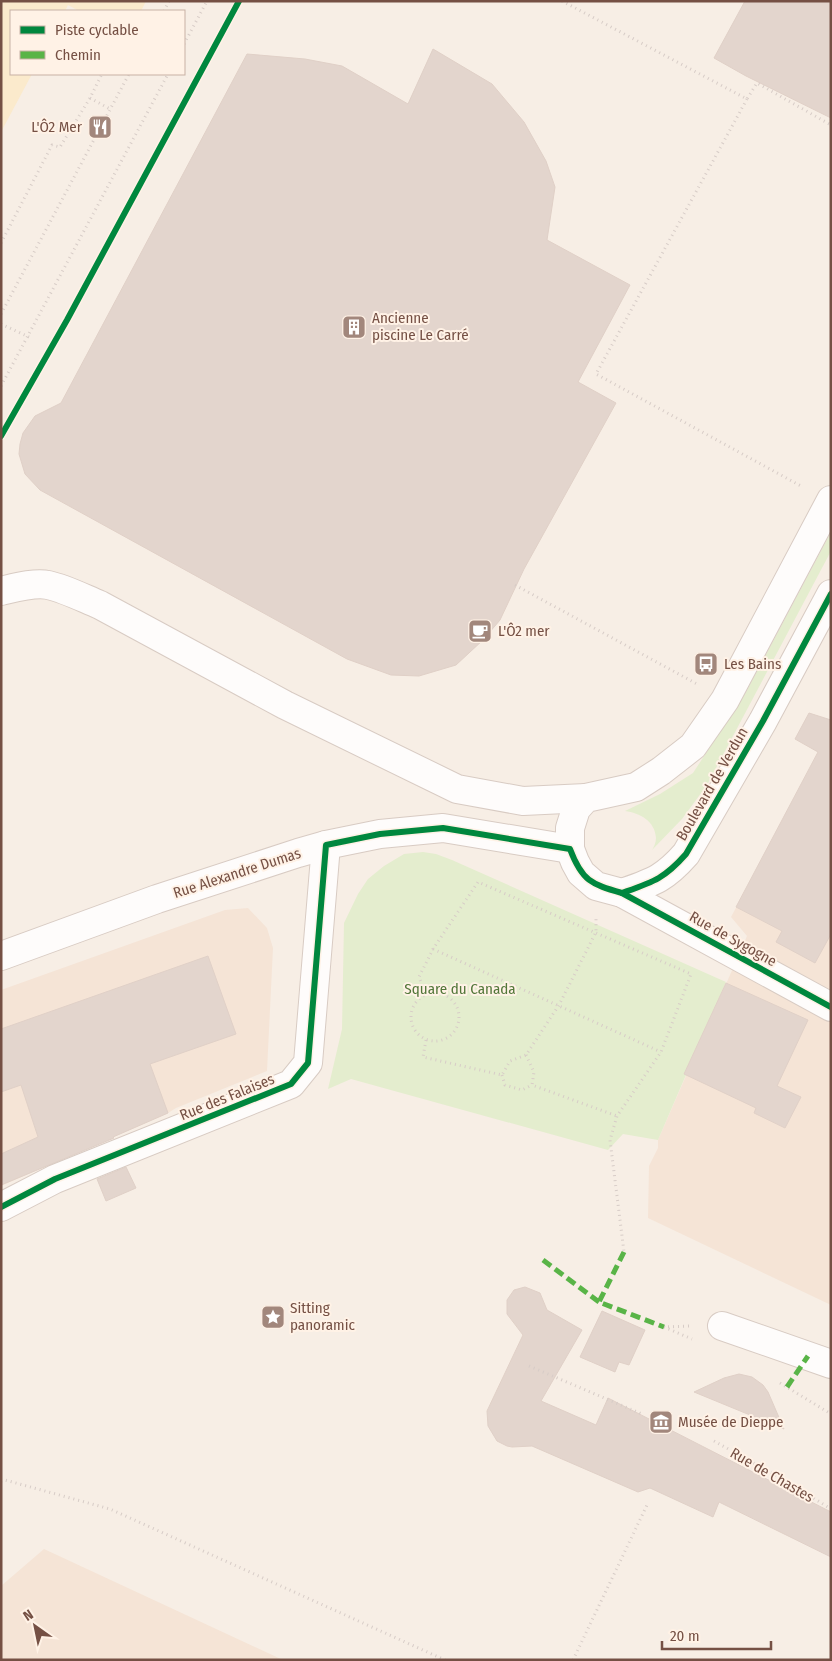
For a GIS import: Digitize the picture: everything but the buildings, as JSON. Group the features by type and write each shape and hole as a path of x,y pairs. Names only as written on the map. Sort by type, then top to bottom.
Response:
{"street":[{"path":"1,591 47,584 77,595 100,605 284,705 457,789 523,801 586,798 636,787 662,771 694,746 726,700 830,501"},
{"name":"Boulevard de Verdun","path":"622,893 657,880 672,870 686,854 758,729 831,594"},
{"path":"586,798 576,809 570,828 570,849 581,873 596,886 622,893"},
{"name":"Rue Alexandre Dumas","path":"1,956 157,899 326,845 380,834 443,828 570,849"},
{"name":"Rue des Falaises","path":"1,1207 56,1179 291,1084 308,1063 326,845"},
{"path":"672,870 668,894 677,922"},
{"name":"Rue de Sygogne","path":"622,893 831,1007"},
{"path":"722,1326 831,1364"}],"path":[{"path":"185,42 207,1"},
{"path":"562,1 747,99"},
{"path":"1,243 52,145 60,147 90,98 102,75"},
{"path":"1,314 128,75"},
{"path":"1,386 29,338 167,75"},
{"path":"830,501 596,374 757,83 831,125"},
{"path":"90,98 110,109"},
{"path":"1,324 29,338"},
{"path":"516,585 726,700"},
{"path":"426,995 419,977 433,949 478,882 692,974 661,1052 616,1116 610,1140 624,1252"},
{"path":"596,886 596,932 559,1005 526,1055 510,1061 502,1075 505,1085 522,1090 532,1085 616,1116"},
{"path":"433,949 661,1052"},
{"path":"433,993 448,997 457,1009 458,1024 449,1037 434,1041 426,1040 414,1030 411,1022 413,1006 418,999 433,993"},
{"path":"426,1040 423,1057 502,1075"},
{"path":"526,1055 534,1072 532,1085"},
{"path":"529,1366 642,1414"},
{"path":"1,1481 4,1480 110,1509 445,1660"},
{"path":"573,1660 648,1502"}],"shaded area":[{"path":"831,730 831,1305 648,1218 649,1166 658,1148 658,1140 747,936 731,917"},
{"path":"248,908 267,928 273,948 267,1071 176,1108 1,1186 1,990 225,910"},
{"path":"44,1549 283,1660 1,1660 1,1586"}],"green space":[{"path":"831,532 831,551 707,785 682,819 652,850 656,838 653,827 641,816 625,811 660,794 693,773 746,692"},
{"name":"Square du Canada","path":"423,852 436,854 452,860 726,982 658,1140 623,1134 608,1150 351,1079 328,1089 342,1029 344,923 358,894 368,879 384,866 404,854"}],"sand":[{"path":"1,1 146,1 142,10 77,10 68,5 66,10 10,10 10,75 31,75 1,132"}],"marked path":[{"path":"624,1252 599,1302 664,1327"},
{"path":"543,1260 599,1302"},
{"path":"787,1387 808,1356"}],"cycle path":[{"path":"1,436 67,320 239,1"},
{"path":"622,893 657,879 671,869 686,854 763,721 831,594"},
{"path":"1,1207 55,1179 291,1084 308,1063 326,845 380,834 443,828 570,849 579,868 595,884 622,893 831,1007"}],"place":[{"name":"L'Ô2 Mer","path":"100,127"},
{"name":"Ancienne piscine Le Carré","path":"354,327"},
{"name":"L'Ô2 mer","path":"480,631"},
{"name":"Les Bains","path":"706,664"},
{"name":"Sitting panoramic","path":"273,1317"},
{"name":"Musée de Dieppe","path":"661,1422"}]}
